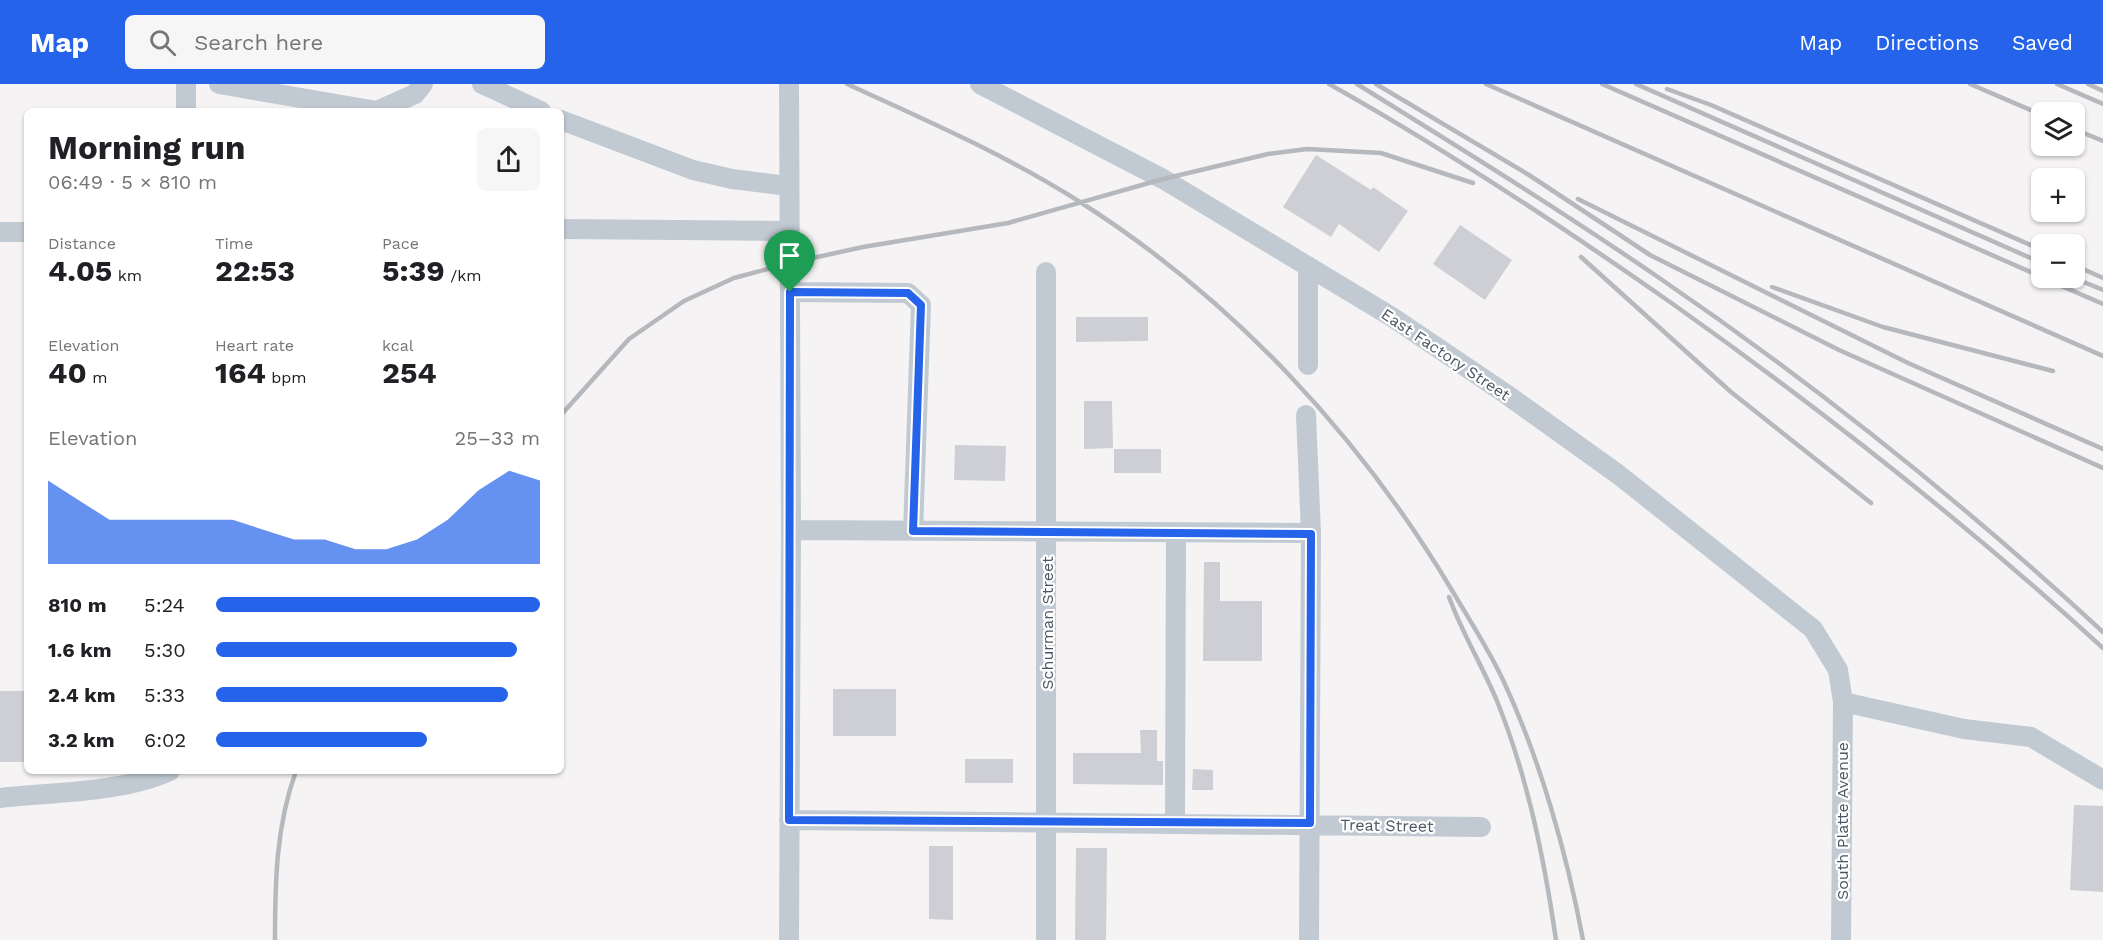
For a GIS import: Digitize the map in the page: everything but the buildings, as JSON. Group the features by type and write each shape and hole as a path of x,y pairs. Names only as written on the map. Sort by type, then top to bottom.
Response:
{"street":[{"path":"186,84 186,108"},
{"path":"219,84 359,108"},
{"path":"384,108 415,94 423,84"},
{"path":"482,84 534,108"},
{"path":"789,84 791,530 789,940"},
{"name":"East Factory Street","path":"981,84 1163,179 1392,317 1506,394 1619,475 1813,629 1838,670 1843,702"},
{"path":"564,121 693,170 732,179 788,186"},
{"path":"564,230 789,231"},
{"path":"0,232 24,232"},
{"path":"1308,266 1308,365"},
{"name":"Schurman Street","path":"1046,272 1046,938"},
{"path":"790,292 908,293 921,305 913,531"},
{"path":"1306,415 1311,534 1309,940"},
{"path":"791,530 1311,534"},
{"path":"1174,822 1176,532"},
{"path":"1843,702 1964,729 2031,737 2103,780"},
{"name":"South Platte Avenue","path":"1841,940 1843,702"},
{"path":"0,798 133,776 157,777 164,774"},
{"name":"Treat Street","path":"789,820 1310,823 1481,827"}],"railway":[{"path":"847,84 1023,169 1080,202 1136,240 1190,282 1241,327 1335,426 1417,534 1503,680 1529,742 1551,807 1569,874 1583,940"},
{"path":"1329,84 1417,135 1502,189 1629,273 1726,342 1892,468 1999,556 2103,648"},
{"path":"1357,84 1581,226 1772,358 1941,491 2103,632"},
{"path":"1376,84 1529,175 1650,255 1839,350 2103,468"},
{"path":"1486,84 2103,356"},
{"path":"1602,84 2031,272"},
{"path":"1636,84 2031,258"},
{"path":"1970,84 2031,110"},
{"path":"2057,84 2103,104"},
{"path":"2088,84 2103,91"},
{"path":"1667,89 1711,105 2031,245"},
{"path":"2085,134 2103,141"},
{"path":"564,412 629,339 684,301 734,278 790,263 863,247 1008,223 1163,179 1268,154 1307,149 1381,153 1473,183"},
{"path":"1578,199 1908,363 2103,449"},
{"path":"1581,257 1731,392 1871,503"},
{"path":"2085,270 2103,278"},
{"path":"2085,283 2103,290"},
{"path":"1772,287 1883,327 2053,371"},
{"path":"2066,288 2103,304"},
{"path":"1449,597 1497,701 1518,759 1534,819 1556,940"},
{"path":"275,940 278,854 284,812 295,774"}],"route":[{"path":"790,292 908,293 921,305 913,531 1311,534 1310,823 789,820 790,292"}]}
